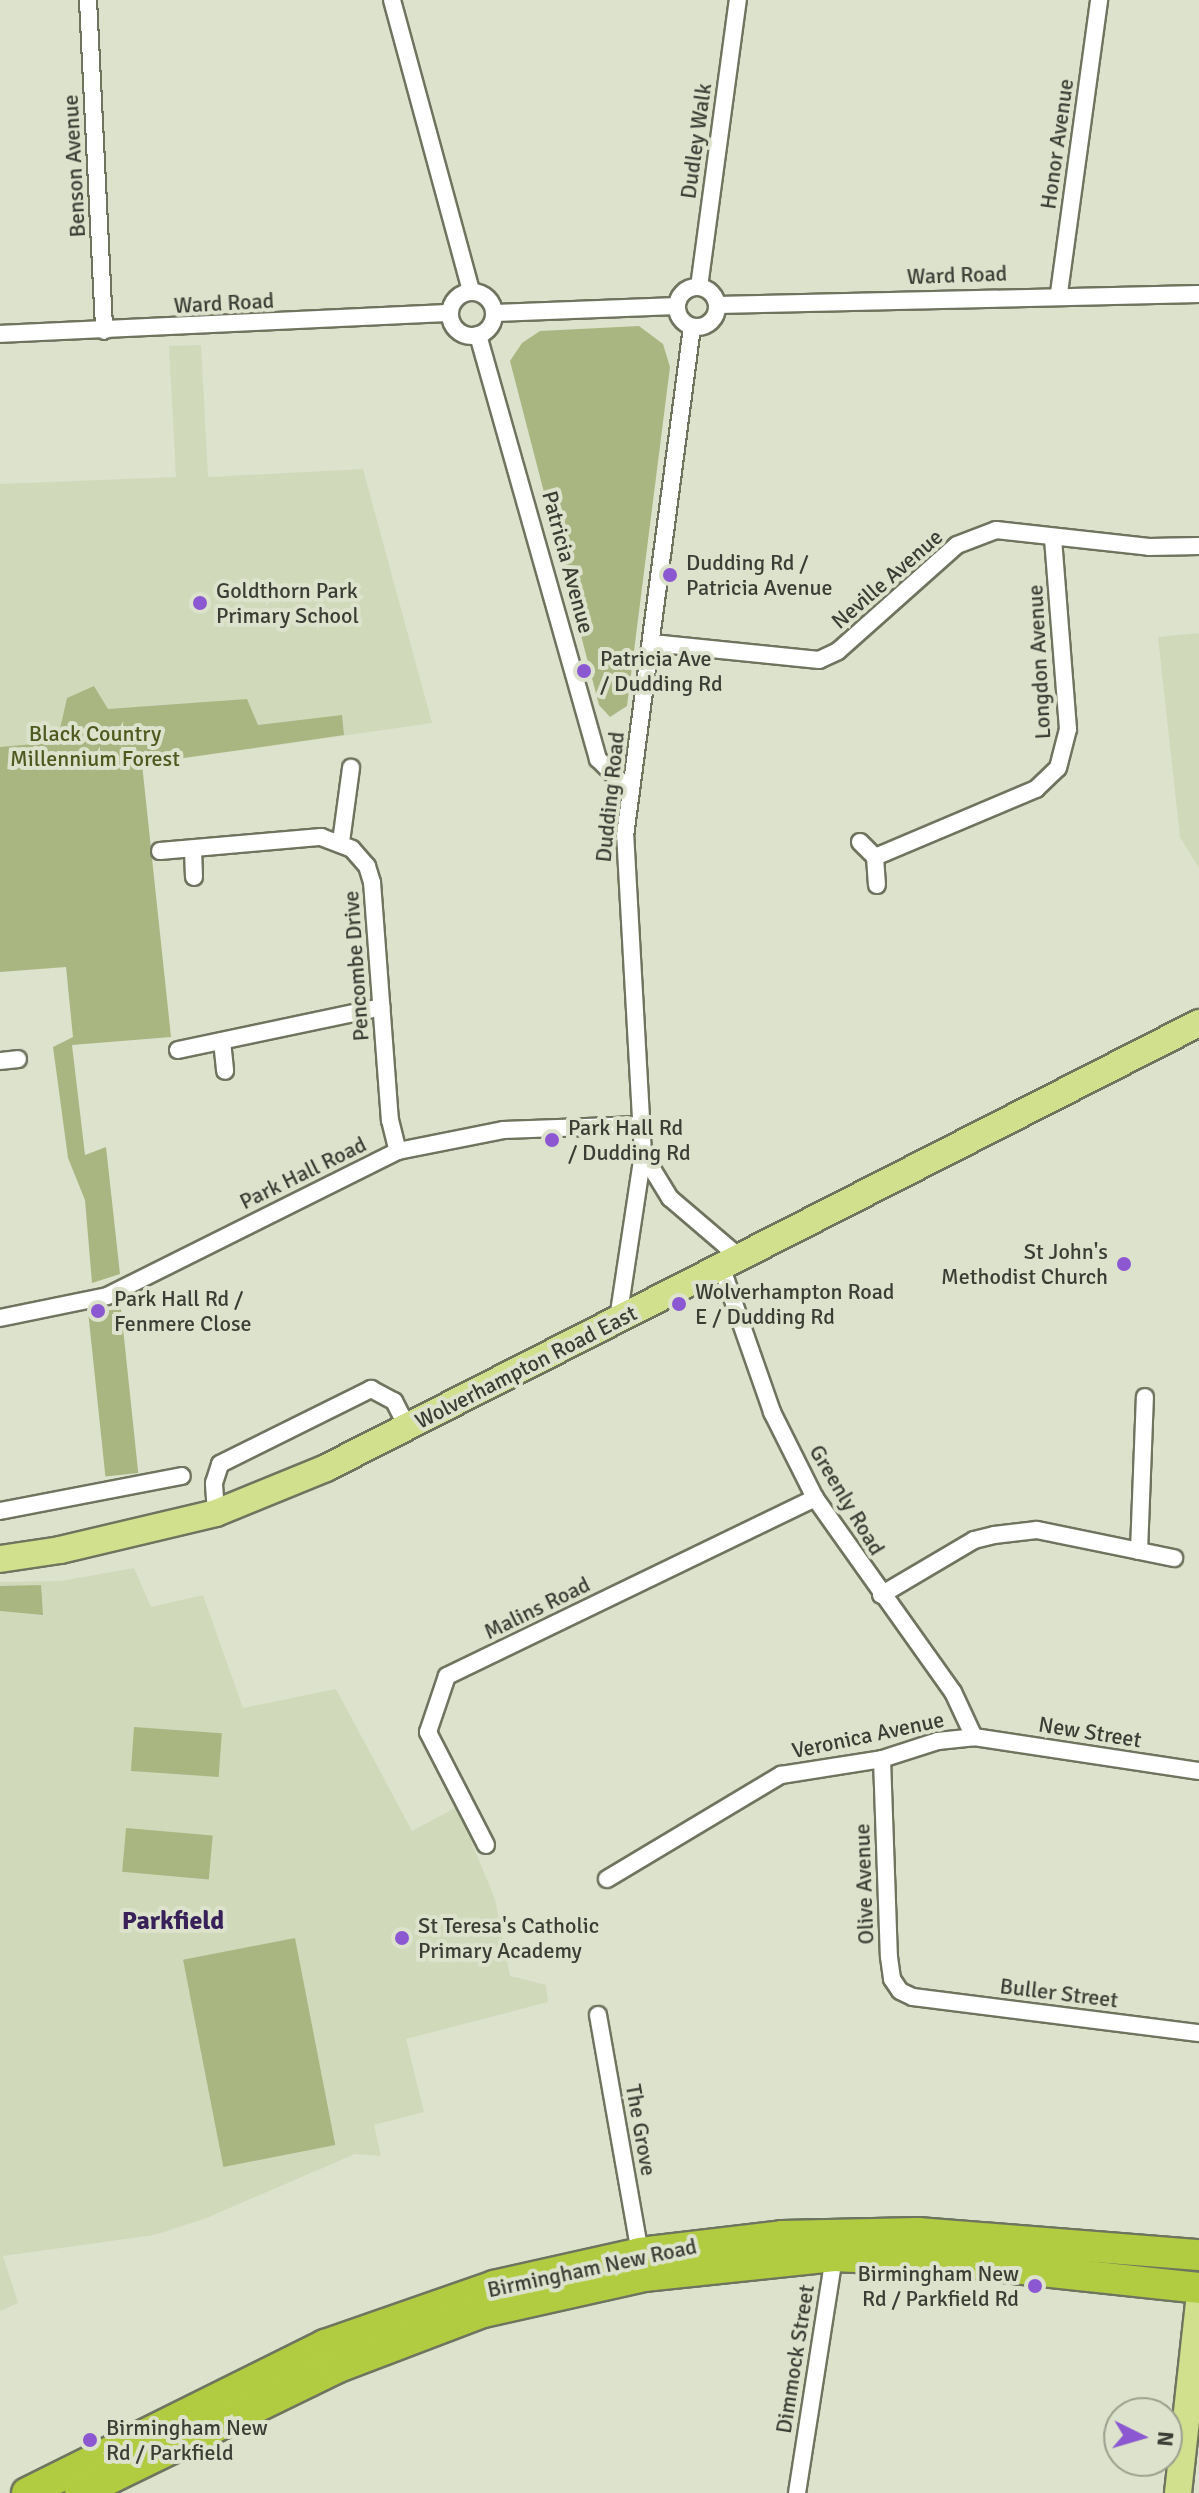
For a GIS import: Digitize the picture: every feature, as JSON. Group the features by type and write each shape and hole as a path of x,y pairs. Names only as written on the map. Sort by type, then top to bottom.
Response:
{"highway":[{"name":"Birmingham New Road","path":"27,2493 339,2340 494,2286 640,2253 1013,2237 1199,2255"},
{"path":"1012,2268 1013,2237"},
{"name":"Birmingham New Road","path":"80,2493 282,2392 483,2312 644,2276 835,2244 1012,2268 1199,2288"}],"main road":[{"name":"Wolverhampton Road East","path":"0,1559 73,1548 216,1513 326,1468 1199,1023"},
{"path":"1178,2493 1199,2302"}],"street":[{"name":"Benson Avenue","path":"88,0 104,331"},
{"path":"392,0 471,291"},
{"name":"Dudley Walk","path":"699,287 738,0"},
{"name":"Honor Avenue","path":"1059,293 1099,0"},
{"path":"699,287 711,293 717,305 707,324 692,327 681,319 677,306 686,290 699,287"},
{"path":"471,291 485,295 495,313 489,329 478,335 460,333 450,313 455,301 471,291"},
{"name":"Ward Road","path":"717,305 1059,293 1199,294"},
{"path":"495,313 677,306"},
{"name":"Ward Road","path":"0,334 450,313"},
{"name":"Dudding Road","path":"618,1319 643,1154 624,869 629,790 652,643 692,327"},
{"name":"Patricia Avenue","path":"478,335 598,759 629,790"},
{"name":"Neville Avenue","path":"652,643 819,660 838,651 957,545 996,530 1053,538 1199,546"},
{"name":"Longdon Avenue","path":"875,857 1036,789 1058,768 1068,729 1053,538"},
{"path":"160,851 297,838 341,842 351,768"},
{"name":"Pencombe Drive","path":"341,842 360,858 372,882 390,1120 398,1151"},
{"path":"860,842 875,857 877,885"},
{"path":"193,849 194,877"},
{"path":"178,1050 382,1007"},
{"path":"222,1041 225,1071"},
{"path":"0,1061 18,1059"},
{"name":"Park Hall Road","path":"0,1318 107,1296 398,1151 503,1130 641,1125"},
{"path":"643,1154 670,1198 730,1262"},
{"name":"Greenly Road","path":"730,1262 772,1412 815,1498 881,1595 953,1692 974,1737"},
{"path":"216,1513 214,1483 220,1464 371,1389 394,1401 407,1427"},
{"path":"1139,1551 1145,1397"},
{"path":"0,1511 182,1476"},
{"name":"Malins Road","path":"486,1845 428,1732 447,1676 815,1498"},
{"path":"881,1595 974,1540 994,1535 1037,1530 1174,1558"},
{"name":"Veronica Avenue","path":"607,1879 781,1775 882,1759 974,1737"},
{"name":"New Street","path":"974,1737 1199,1771"},
{"name":"Olive Avenue","path":"882,1759 892,1979 913,1997"},
{"name":"Buller Street","path":"913,1997 1199,2033"},
{"name":"The Grove","path":"598,2015 640,2253"},
{"name":"Dimmock Street","path":"797,2493 835,2244"}],"shaded area":[{"name":"Goldthorn Park Primary School","path":"201,345 208,477 363,469 432,723 251,749 0,773 0,484 176,477 169,346"},
{"path":"1199,633 1199,868 1180,837 1158,637"},
{"path":"134,1568 151,1607 203,1595 243,1708 336,1689 412,1831 457,1807 495,1899 510,1976 546,1985 548,2002 406,2039 424,2112 374,2125 381,2156 355,2154 204,2219 154,2235 3,2256 18,2303 0,2311 0,1582 61,1581"}],"green space":[{"path":"639,326 663,344 670,367 627,706 610,717 599,705 510,361 522,343 540,331"},
{"name":"Black Country Millennium Forest","path":"94,686 108,709 247,699 258,725 342,715 344,735 142,764 171,1037 72,1045 85,1155 106,1147 120,1274 92,1283 85,1200 68,1158 53,1047 73,1037 66,967 0,972 0,747 57,742 67,698"},
{"path":"121,1309 138,1473 105,1477 88,1312"},
{"path":"41,1585 43,1615 0,1611 0,1586"},
{"path":"134,1727 222,1733 219,1777 131,1771"},
{"path":"126,1828 213,1836 209,1879 122,1872"},
{"path":"295,1938 335,2145 223,2167 183,1960"}],"place":[{"name":"Dudding Rd / Patricia Avenue","path":"670,575"},
{"name":"Goldthorn Park Primary School","path":"200,603"},
{"name":"Patricia Ave / Dudding Rd","path":"584,671"},
{"name":"Park Hall Rd / Dudding Rd","path":"552,1140"},
{"name":"St John's Methodist Church","path":"1124,1264"},
{"name":"Wolverhampton Road E / Dudding Rd","path":"679,1304"},
{"name":"Park Hall Rd / Fenmere Close","path":"98,1311"},
{"name":"St Teresa's Catholic Primary Academy","path":"402,1938"},
{"name":"Birmingham New Rd / Parkfield Rd","path":"1035,2286"},
{"name":"Birmingham New Rd / Parkfield","path":"90,2440"}],"district":[{"name":"Parkfield","path":"173,1922"}]}
